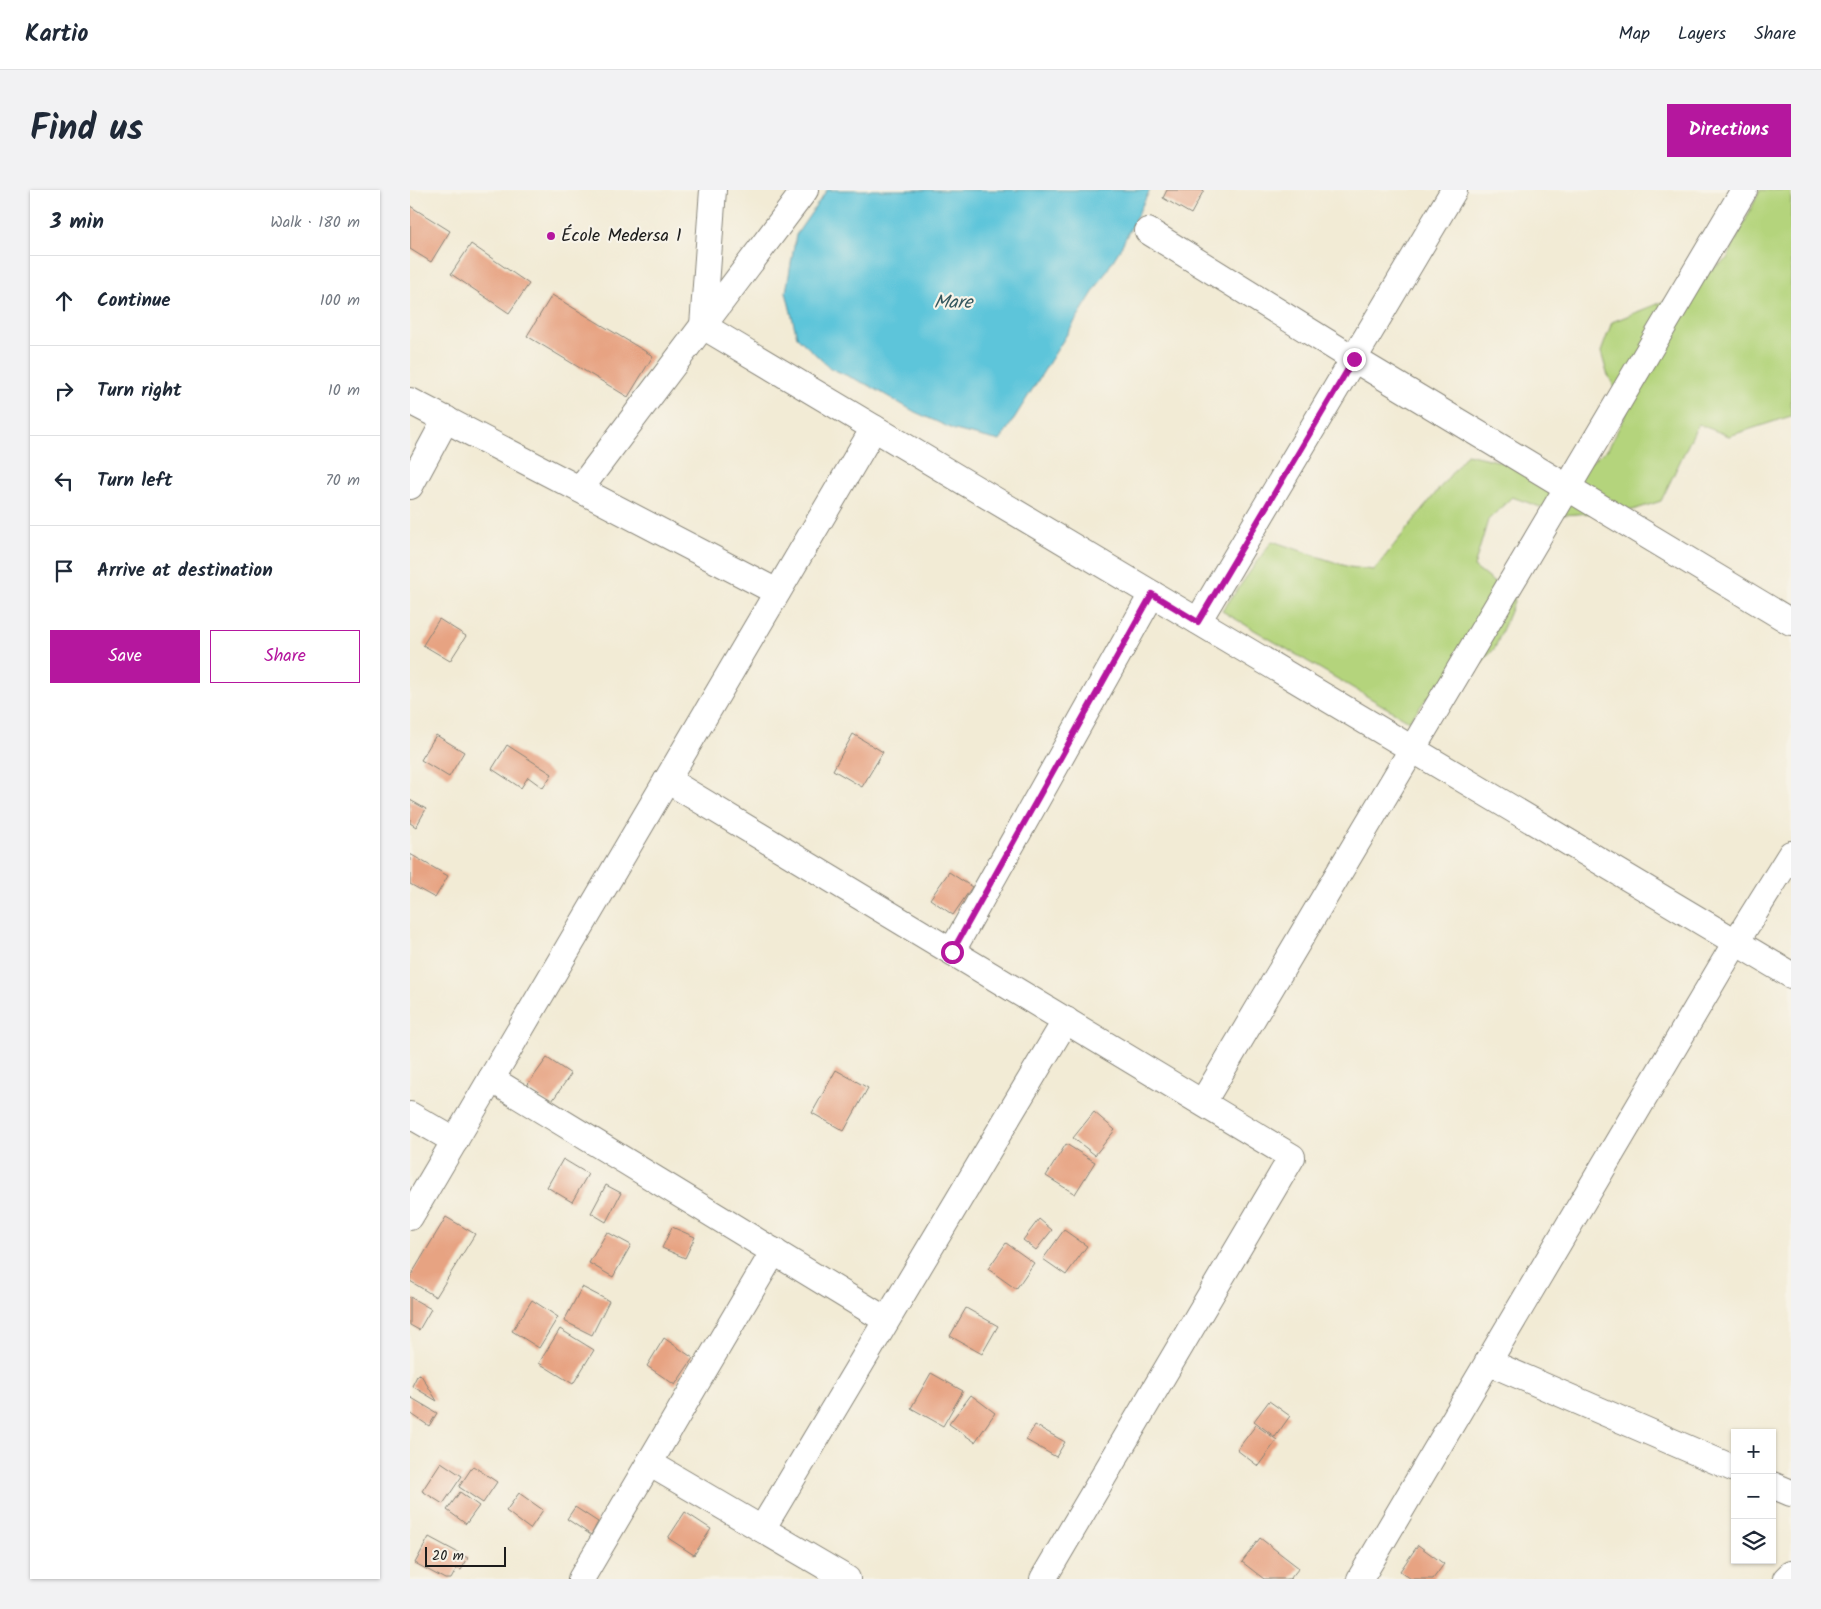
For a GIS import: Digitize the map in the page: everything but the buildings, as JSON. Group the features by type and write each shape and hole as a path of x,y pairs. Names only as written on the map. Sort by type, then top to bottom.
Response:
{"street":[{"path":"703,326 713,190"},
{"path":"580,489 805,190"},
{"path":"1198,622 1454,190"},
{"path":"1203,1102 1744,190"},
{"path":"1148,231 1354,359 1791,622"},
{"path":"703,326 1791,976"},
{"path":"410,401 778,592"},
{"path":"410,486 446,419"},
{"path":"410,1217 874,428"},
{"path":"952,952 1152,594"},
{"path":"667,780 1292,1157 1043,1579"},
{"path":"1360,1579 1736,942 1791,854"},
{"path":"762,1528 1066,1020"},
{"path":"491,1079 886,1320"},
{"path":"410,1115 455,1141"},
{"path":"581,1579 774,1251"},
{"path":"1488,1362 1731,1467"},
{"path":"650,1463 847,1579"},
{"path":"1776,1487 1791,1493"},
{"path":"1786,1579 1791,1574"}],"green space":[{"path":"1760,190 1791,190 1791,416 1729,436 1698,424 1661,501 1633,510 1563,515 1512,497 1488,520 1474,567 1515,599 1495,648 1471,674 1428,697 1409,721 1222,611 1272,541 1349,567 1374,570 1467,454 1541,471 1580,470 1608,449 1627,412 1607,373 1601,352 1612,322 1667,300 1727,259"}],"water":[{"name":"Mare","path":"827,190 1150,190 1119,251 1000,441 955,430 915,412 870,386 830,368 797,337 786,292 796,235"}],"place":[{"name":"École Medersa 1","path":"551,236"}],"route":[{"path":"952,952 1152,594 1198,622 1354,359"}]}
